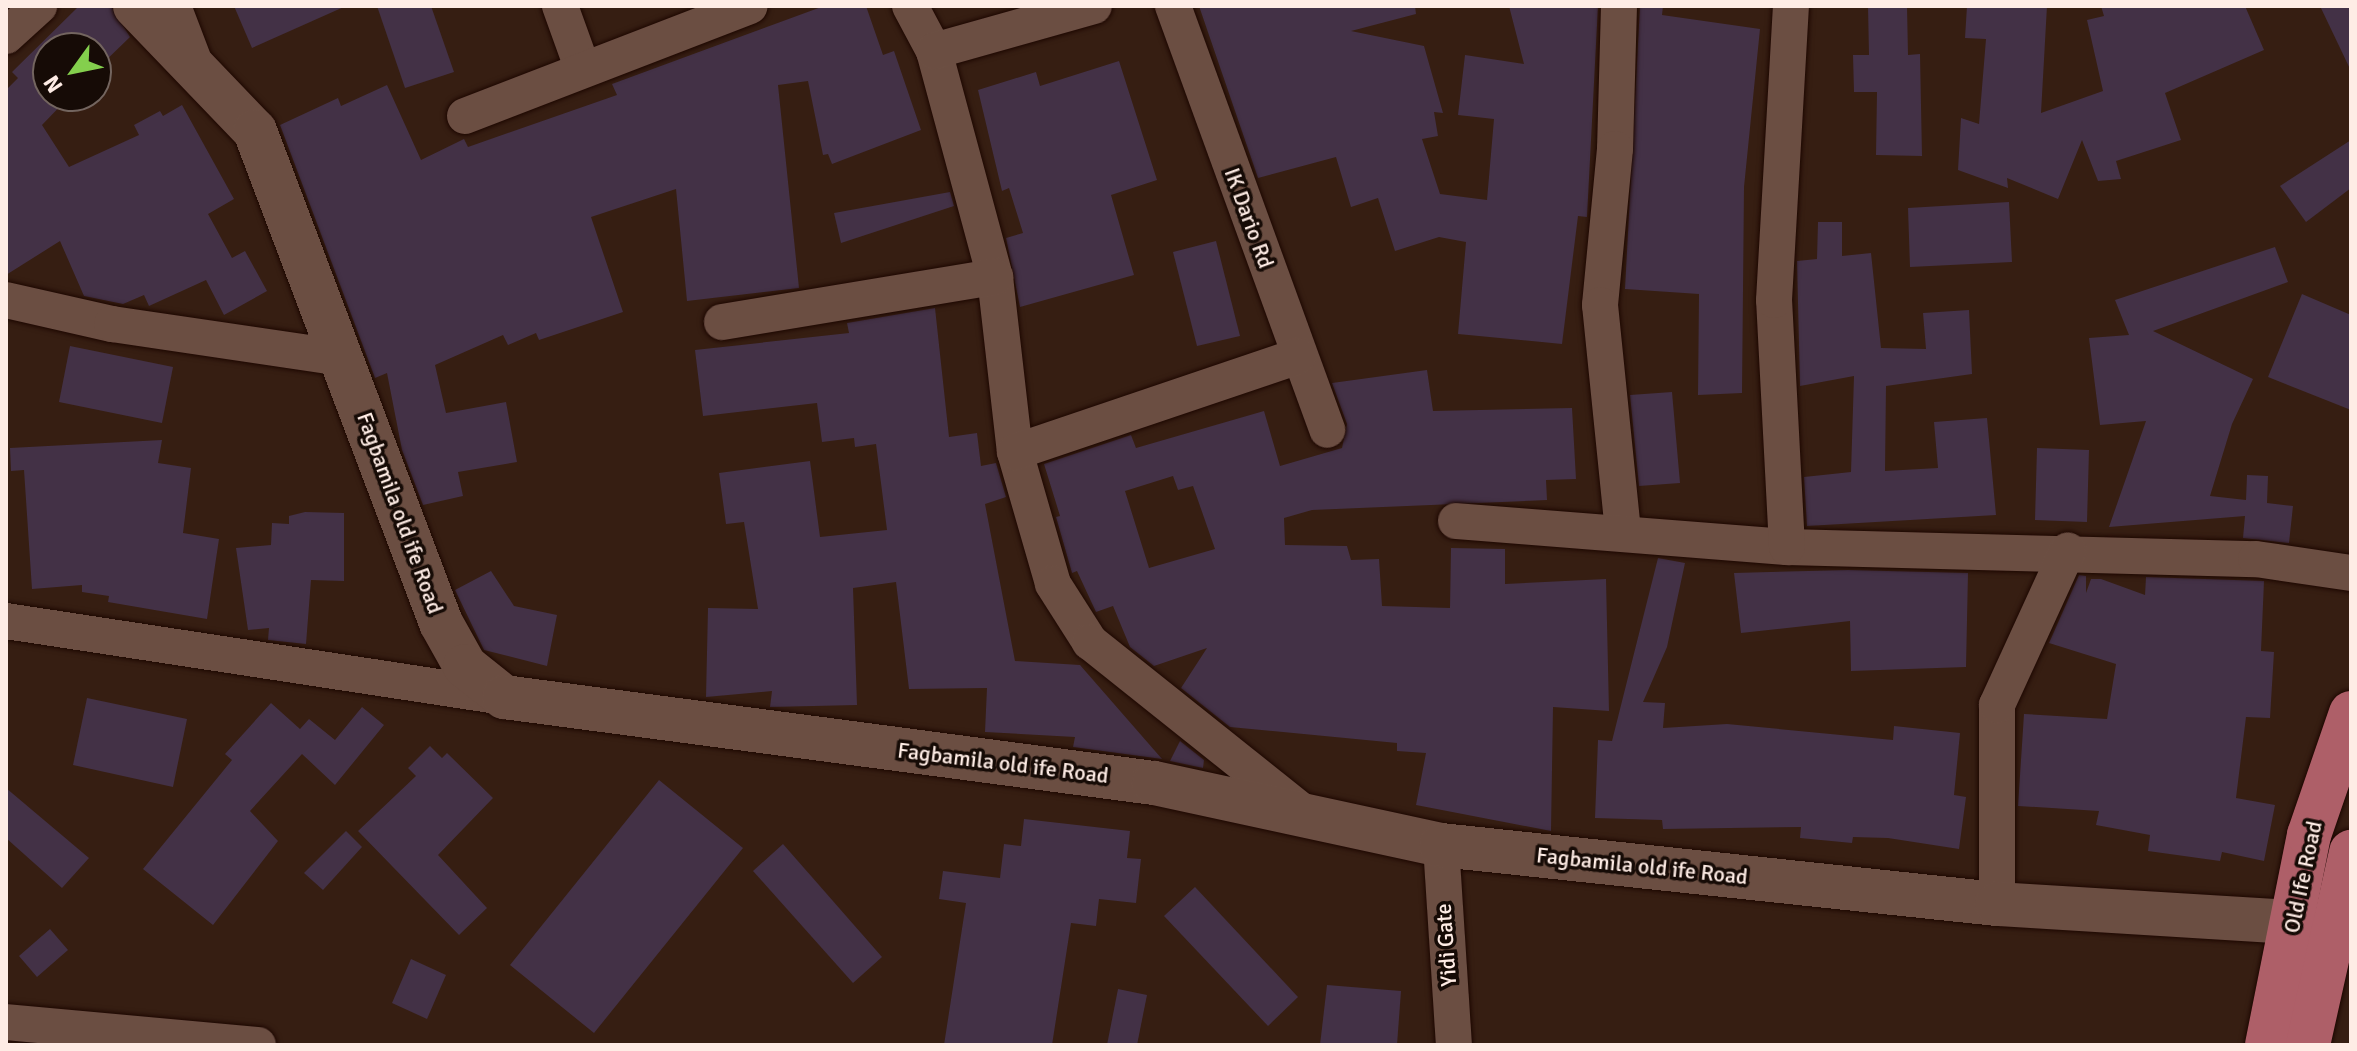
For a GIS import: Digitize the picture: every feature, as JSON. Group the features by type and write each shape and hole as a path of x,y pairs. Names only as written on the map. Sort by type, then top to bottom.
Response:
{"main road":[{"name":"Old Ife Road","path":"2308,1045 2326,923 2309,835 2351,713"},
{"name":"Old Ife Road","path":"2267,1045 2326,923 2351,852"}],"street":[{"path":"6,36 39,6"},
{"name":"Fagbamila old ife Road","path":"135,6 194,61 255,131 441,623 465,666 504,697 1090,773 1441,845 1997,904 2326,923"},
{"path":"173,6 194,61"},
{"path":"560,6 582,67"},
{"path":"465,116 582,67 750,6"},
{"path":"910,6 934,51 995,277 1015,452 1053,584 1090,642 1310,817"},
{"path":"934,51 1094,6"},
{"name":"IK Dario Rd","path":"1173,6 1327,430"},
{"path":"1619,6 1615,149 1600,305 1623,532"},
{"path":"1787,547 1774,300 1791,6"},
{"path":"722,322 995,277"},
{"path":"6,300 112,324 342,358"},
{"path":"1015,452 1298,356"},
{"path":"1456,521 1787,547 2068,550 2256,559 2351,573"},
{"path":"1997,904 1992,746 1997,705 2068,550"},
{"path":"6,621 504,697"},
{"name":"Yidi Gate","path":"1441,845 1454,1045"},
{"path":"6,1022 258,1045"}],"building":[{"path":"79,6 111,6 130,37 112,54 112,32 53,32"},
{"path":"234,6 346,6 252,48"},
{"path":"377,6 431,6 454,72 405,88"},
{"path":"824,6 866,6 883,55 894,51 921,130 832,164 828,154 823,155 808,81 778,85 799,288 687,301 676,189 591,217 623,312 539,340 536,333 508,345 503,335 435,365 446,413 506,402 517,462 458,472 463,496 423,505 402,450 387,373 375,378 280,125 338,98 341,106 387,85 421,160 464,139 468,147 617,95 612,84"},
{"path":"1199,6 1415,6 1416,14 1351,31 1424,46 1443,113 1434,112 1438,136 1422,139 1440,194 1487,200 1494,119 1458,115 1465,55 1524,64 1509,6 1598,6 1587,217 1578,216 1562,344 1458,334 1466,242 1439,237 1395,251 1378,198 1351,207 1336,157 1258,178"},
{"path":"1640,6 1663,6 1662,15 1760,29 1744,187 1742,393 1698,395 1699,294 1625,289"},
{"path":"1868,6 1907,6 1908,55 1920,54 1922,156 1876,155 1877,92 1854,92 1853,55 1869,55"},
{"path":"1967,6 2047,6 2041,113 2103,91 2087,20 2104,16 2101,6 2245,6 2264,50 2165,93 2181,140 2116,161 2121,179 2098,181 2082,140 2058,199 2007,178 2008,188 1958,170 1961,118 1979,124 1986,39 1965,38"},
{"path":"2320,6 2351,6 2351,71"},
{"path":"32,52 32,112 55,112 42,125 69,167 139,135 134,125 160,111 163,116 182,105 234,199 208,214 232,258 245,251 267,291 224,315 206,280 149,306 144,295 123,304 84,296 60,241 6,275 6,90 18,78 12,72"},
{"path":"1119,61 1157,180 1111,195 1134,275 1020,307 1006,238 1023,233 1009,188 1002,191 978,90 1036,72 1040,86"},
{"path":"2351,140 2351,188 2306,222 2280,186"},
{"path":"950,192 954,206 841,243 834,213"},
{"path":"2009,202 2012,262 1910,267 1908,208"},
{"path":"1818,222 1842,222 1842,256 1871,253 1881,348 1926,349 1923,313 1969,310 1972,374 1886,386 1885,471 1938,468 1934,422 1987,418 1996,515 1807,526 1804,477 1851,472 1854,376 1800,386 1797,261 1817,259"},
{"path":"1216,241 1240,336 1197,346 1173,252"},
{"path":"2275,247 2288,282 2153,331 2253,379 2232,424 2210,496 2246,500 2247,475 2268,476 2267,503 2293,506 2289,543 2243,538 2245,516 2109,527 2146,421 2100,425 2089,338 2129,335 2115,300"},
{"path":"2302,294 2351,315 2351,410 2268,377"},
{"path":"935,308 949,437 977,433 981,466 996,463 1006,497 985,504 1015,661 1080,665 1162,759 1073,747 1075,737 985,732 987,688 909,689 896,582 853,588 857,705 770,707 772,691 706,697 708,608 758,609 744,522 726,524 719,473 810,461 820,537 887,530 876,444 855,447 854,438 822,442 817,403 703,416 695,350 849,333 847,323"},
{"path":"70,346 173,367 162,423 59,402"},
{"path":"1427,370 1433,411 1572,408 1576,479 1546,480 1547,500 1312,510 1284,518 1285,545 1347,546 1351,560 1379,559 1382,606 1450,608 1451,548 1505,549 1505,584 1606,579 1609,711 1553,707 1551,831 1416,805 1426,753 1397,751 1397,743 1230,727 1181,688 1207,648 1154,666 1130,647 1113,606 1096,612 1077,571 1072,573 1056,517 1060,516 1044,464 1131,435 1136,448 1264,411 1280,466 1342,448 1347,424 1332,383","holes":["1173,476 1178,490 1193,486 1215,549 1149,568 1125,491"]},
{"path":"1672,392 1680,483 1639,486 1630,395"},
{"path":"162,440 158,463 191,468 183,533 219,539 207,619 108,602 109,596 82,592 82,585 32,589 24,470 11,471 10,448"},
{"path":"2037,448 2089,450 2087,522 2035,520"},
{"path":"305,512 344,513 344,581 311,580 306,644 268,640 269,628 248,630 236,548 271,545 272,523 289,524 289,516"},
{"path":"1658,558 1685,563 1667,647 1643,702 1665,703 1663,728 1727,724 1893,740 1894,726 1960,733 1954,795 1966,797 1959,849 1888,838 1853,837 1852,843 1800,838 1801,827 1663,829 1662,820 1595,818 1598,740 1612,741"},
{"path":"1848,570 1968,573 1966,667 1851,671 1850,621 1741,633 1734,573"},
{"path":"491,571 514,606 557,615 547,666 484,650 455,590"},
{"path":"2079,575 2086,576 2086,593 2091,579 2101,579 2145,595 2146,577 2264,581 2261,651 2274,652 2270,718 2246,717 2236,798 2275,805 2264,861 2222,852 2220,861 2148,851 2150,835 2096,825 2099,811 2018,806 2024,714 2107,719 2116,664 2049,643"},
{"path":"87,698 187,719 173,787 73,765"},
{"path":"271,703 300,729 309,719 335,740 362,707 384,725 335,785 302,754 250,811 278,841 213,925 143,869 232,760 225,754"},
{"path":"1180,741 1204,760 1203,768 1170,761"},
{"path":"430,746 442,758 447,753 493,798 438,855 487,908 459,935 358,831 416,776 408,768"},
{"path":"659,780 743,848 594,1033 510,965"},
{"path":"6,788 89,858 62,888 6,838"},
{"path":"1024,819 1130,831 1127,858 1141,859 1136,903 1099,899 1096,926 1071,923 1052,1045 944,1045 966,903 939,899 943,871 1000,878 1004,844 1021,846"},
{"path":"346,831 362,847 323,890 304,873"},
{"path":"783,844 882,957 853,983 753,871"},
{"path":"1195,887 1298,997 1268,1026 1164,916"},
{"path":"50,929 68,950 37,977 19,956"},
{"path":"411,959 446,975 427,1019 392,1003"},
{"path":"1327,985 1401,991 1397,1045 1320,1045"},
{"path":"1118,989 1147,995 1137,1045 1107,1045"}]}
